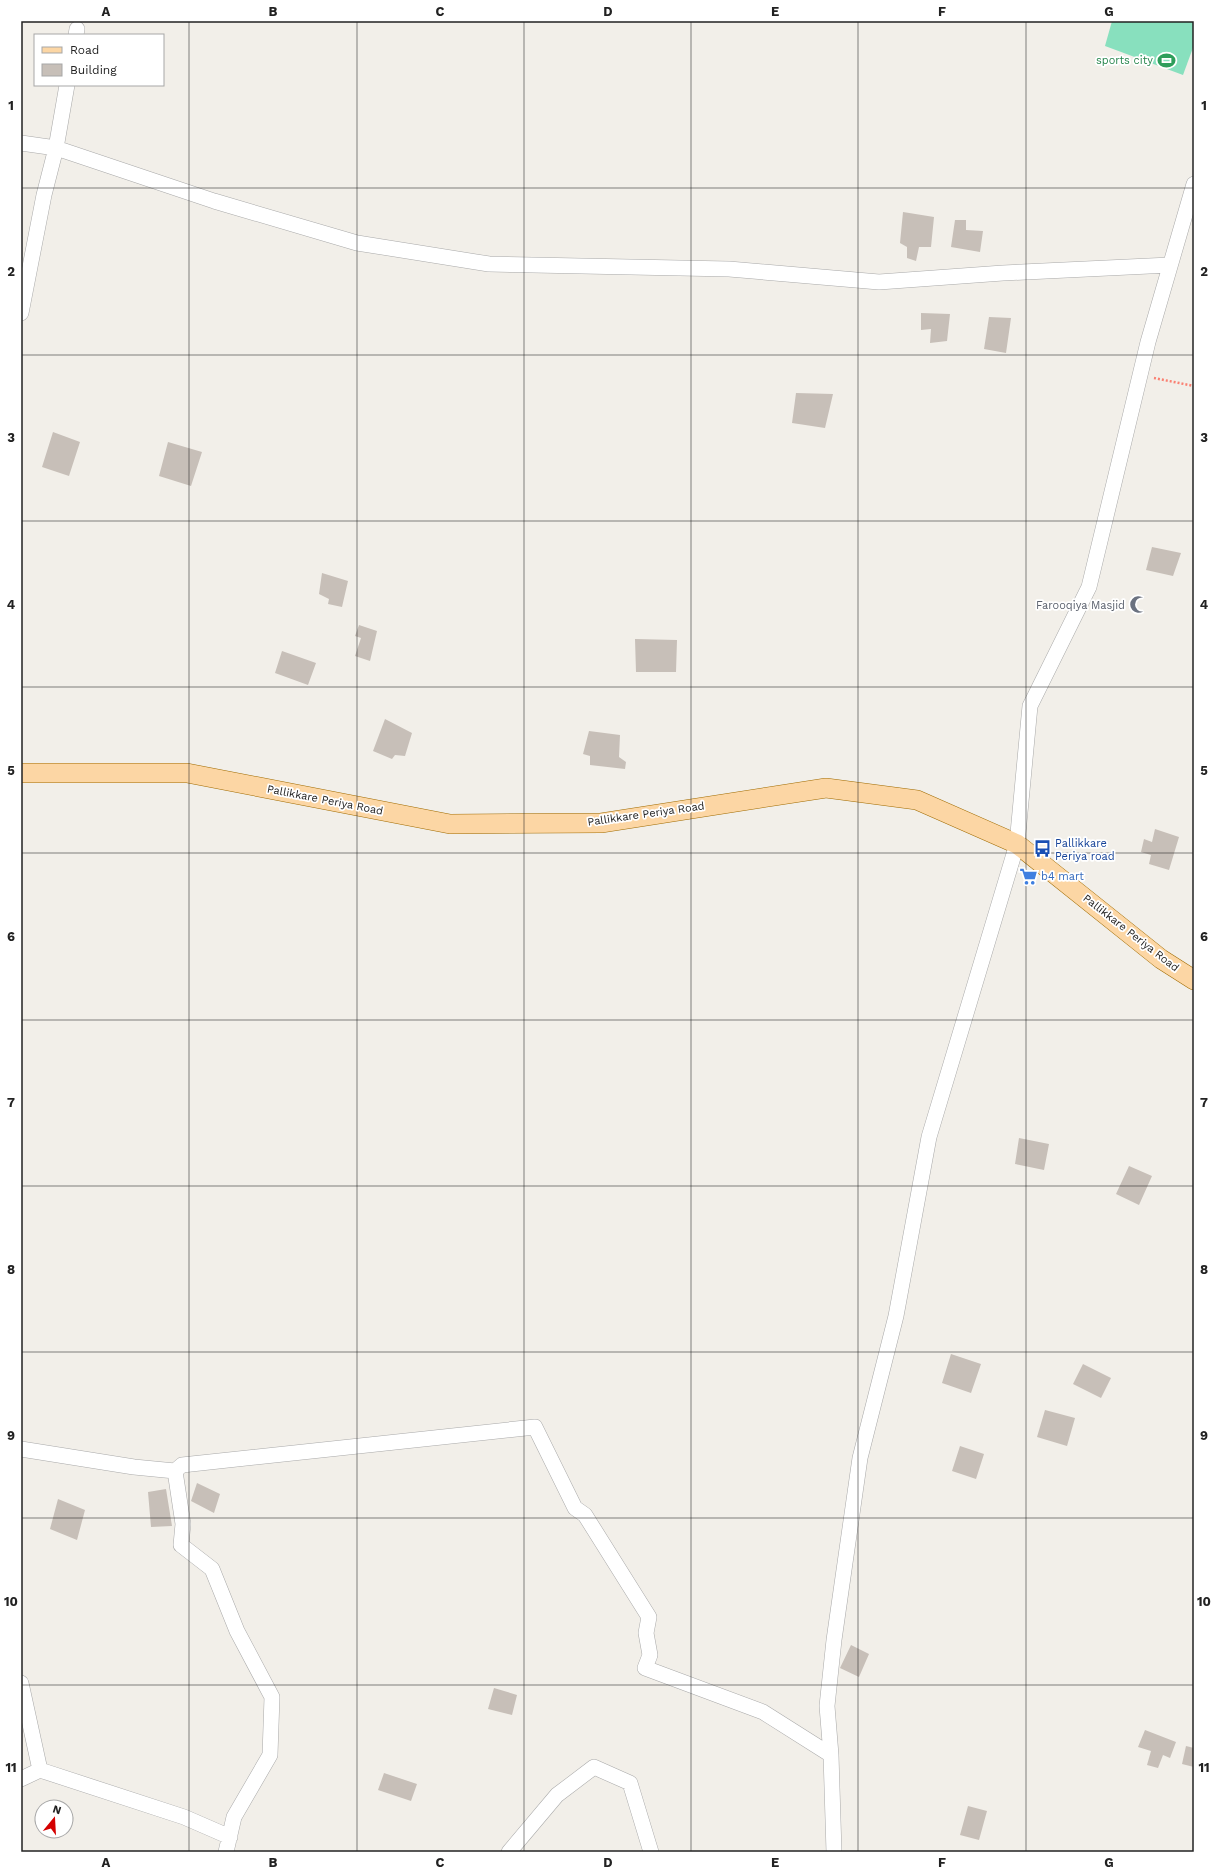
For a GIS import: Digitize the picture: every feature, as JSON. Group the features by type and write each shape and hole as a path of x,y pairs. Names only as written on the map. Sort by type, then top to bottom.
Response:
{"main road":[{"name":"Pallikkare Periya Road","path":"21,772 187,773 450,824 601,823 826,788 917,800 1017,844 1162,959 1194,980"}],"street":[{"path":"21,313 44,195 56,148 67,86"},
{"path":"21,143 56,148 214,201 357,243 489,264 729,269 879,282 1003,273 1170,265"},
{"path":"834,1852 831,1755 827,1706 860,1458 896,1316 929,1137 1017,844 1030,706 1089,587 1140,375 1194,184"},
{"path":"176,1471 182,1465 534,1426 575,1508 585,1515 649,1617 646,1633 650,1656 645,1668 763,1712 831,1755"},
{"path":"21,1449 38,1450 134,1467 176,1471"},
{"path":"176,1471 182,1524 181,1545 212,1569 237,1631 272,1697 270,1755 234,1817 226,1852"},
{"path":"21,1683 40,1770"},
{"path":"509,1852 557,1795 594,1767 630,1783 651,1852"},
{"path":"21,1779 40,1770 184,1817 230,1837"}],"path":[{"path":"1140,375 1194,386"}],"green space":[{"name":"sports city","path":"1112,21 1194,21 1194,45 1183,75 1105,46"}],"building":[{"path":"903,212 934,217 931,247 919,247 916,261 907,258 907,247 900,243"},
{"path":"955,220 966,220 966,230 983,231 980,252 951,247"},
{"path":"921,313 950,314 947,341 930,343 931,329 921,330"},
{"path":"989,317 1011,318 1006,353 984,349"},
{"path":"796,393 833,394 825,428 792,423"},
{"path":"53,432 80,442 69,476 42,467"},
{"path":"168,442 202,452 191,486 159,476"},
{"path":"1152,547 1181,553 1173,576 1146,570"},
{"path":"322,573 348,581 342,607 328,604 329,599 319,594"},
{"path":"359,625 377,631 370,661 355,656 361,638 355,636"},
{"path":"635,639 677,640 676,672 636,672"},
{"path":"282,651 316,663 308,685 275,673"},
{"path":"385,719 412,733 405,756 395,755 392,759 373,751"},
{"path":"589,731 620,735 619,757 626,762 625,769 590,765 590,756 583,754"},
{"path":"1155,829 1179,837 1169,870 1149,864 1151,855 1141,852 1144,839 1152,842"},
{"path":"1019,1138 1049,1144 1044,1170 1015,1164"},
{"path":"1129,1166 1152,1176 1139,1205 1116,1194"},
{"path":"951,1354 981,1364 971,1393 942,1383"},
{"path":"1083,1364 1111,1378 1101,1398 1073,1384"},
{"path":"1045,1410 1075,1418 1067,1446 1037,1437"},
{"path":"960,1446 984,1454 976,1479 952,1471"},
{"path":"197,1483 220,1494 214,1513 191,1501"},
{"path":"166,1489 172,1526 151,1527 148,1492"},
{"path":"58,1499 85,1510 77,1540 50,1529"},
{"path":"851,1645 869,1654 859,1677 840,1668"},
{"path":"494,1688 517,1695 512,1715 488,1709"},
{"path":"1145,1730 1176,1742 1170,1758 1163,1755 1158,1768 1147,1765 1151,1751 1138,1747"},
{"path":"1186,1746 1194,1748 1194,1767 1182,1764"},
{"path":"384,1773 417,1784 411,1801 378,1790"},
{"path":"968,1806 987,1811 979,1840 960,1835"}],"place":[{"name":"sports city","path":"1166,60"},
{"name":"Farooqiya Masjid","path":"1138,605"},
{"name":"Pallikkare Periya road","path":"1042,849"},
{"name":"b4 mart","path":"1028,876"}]}
